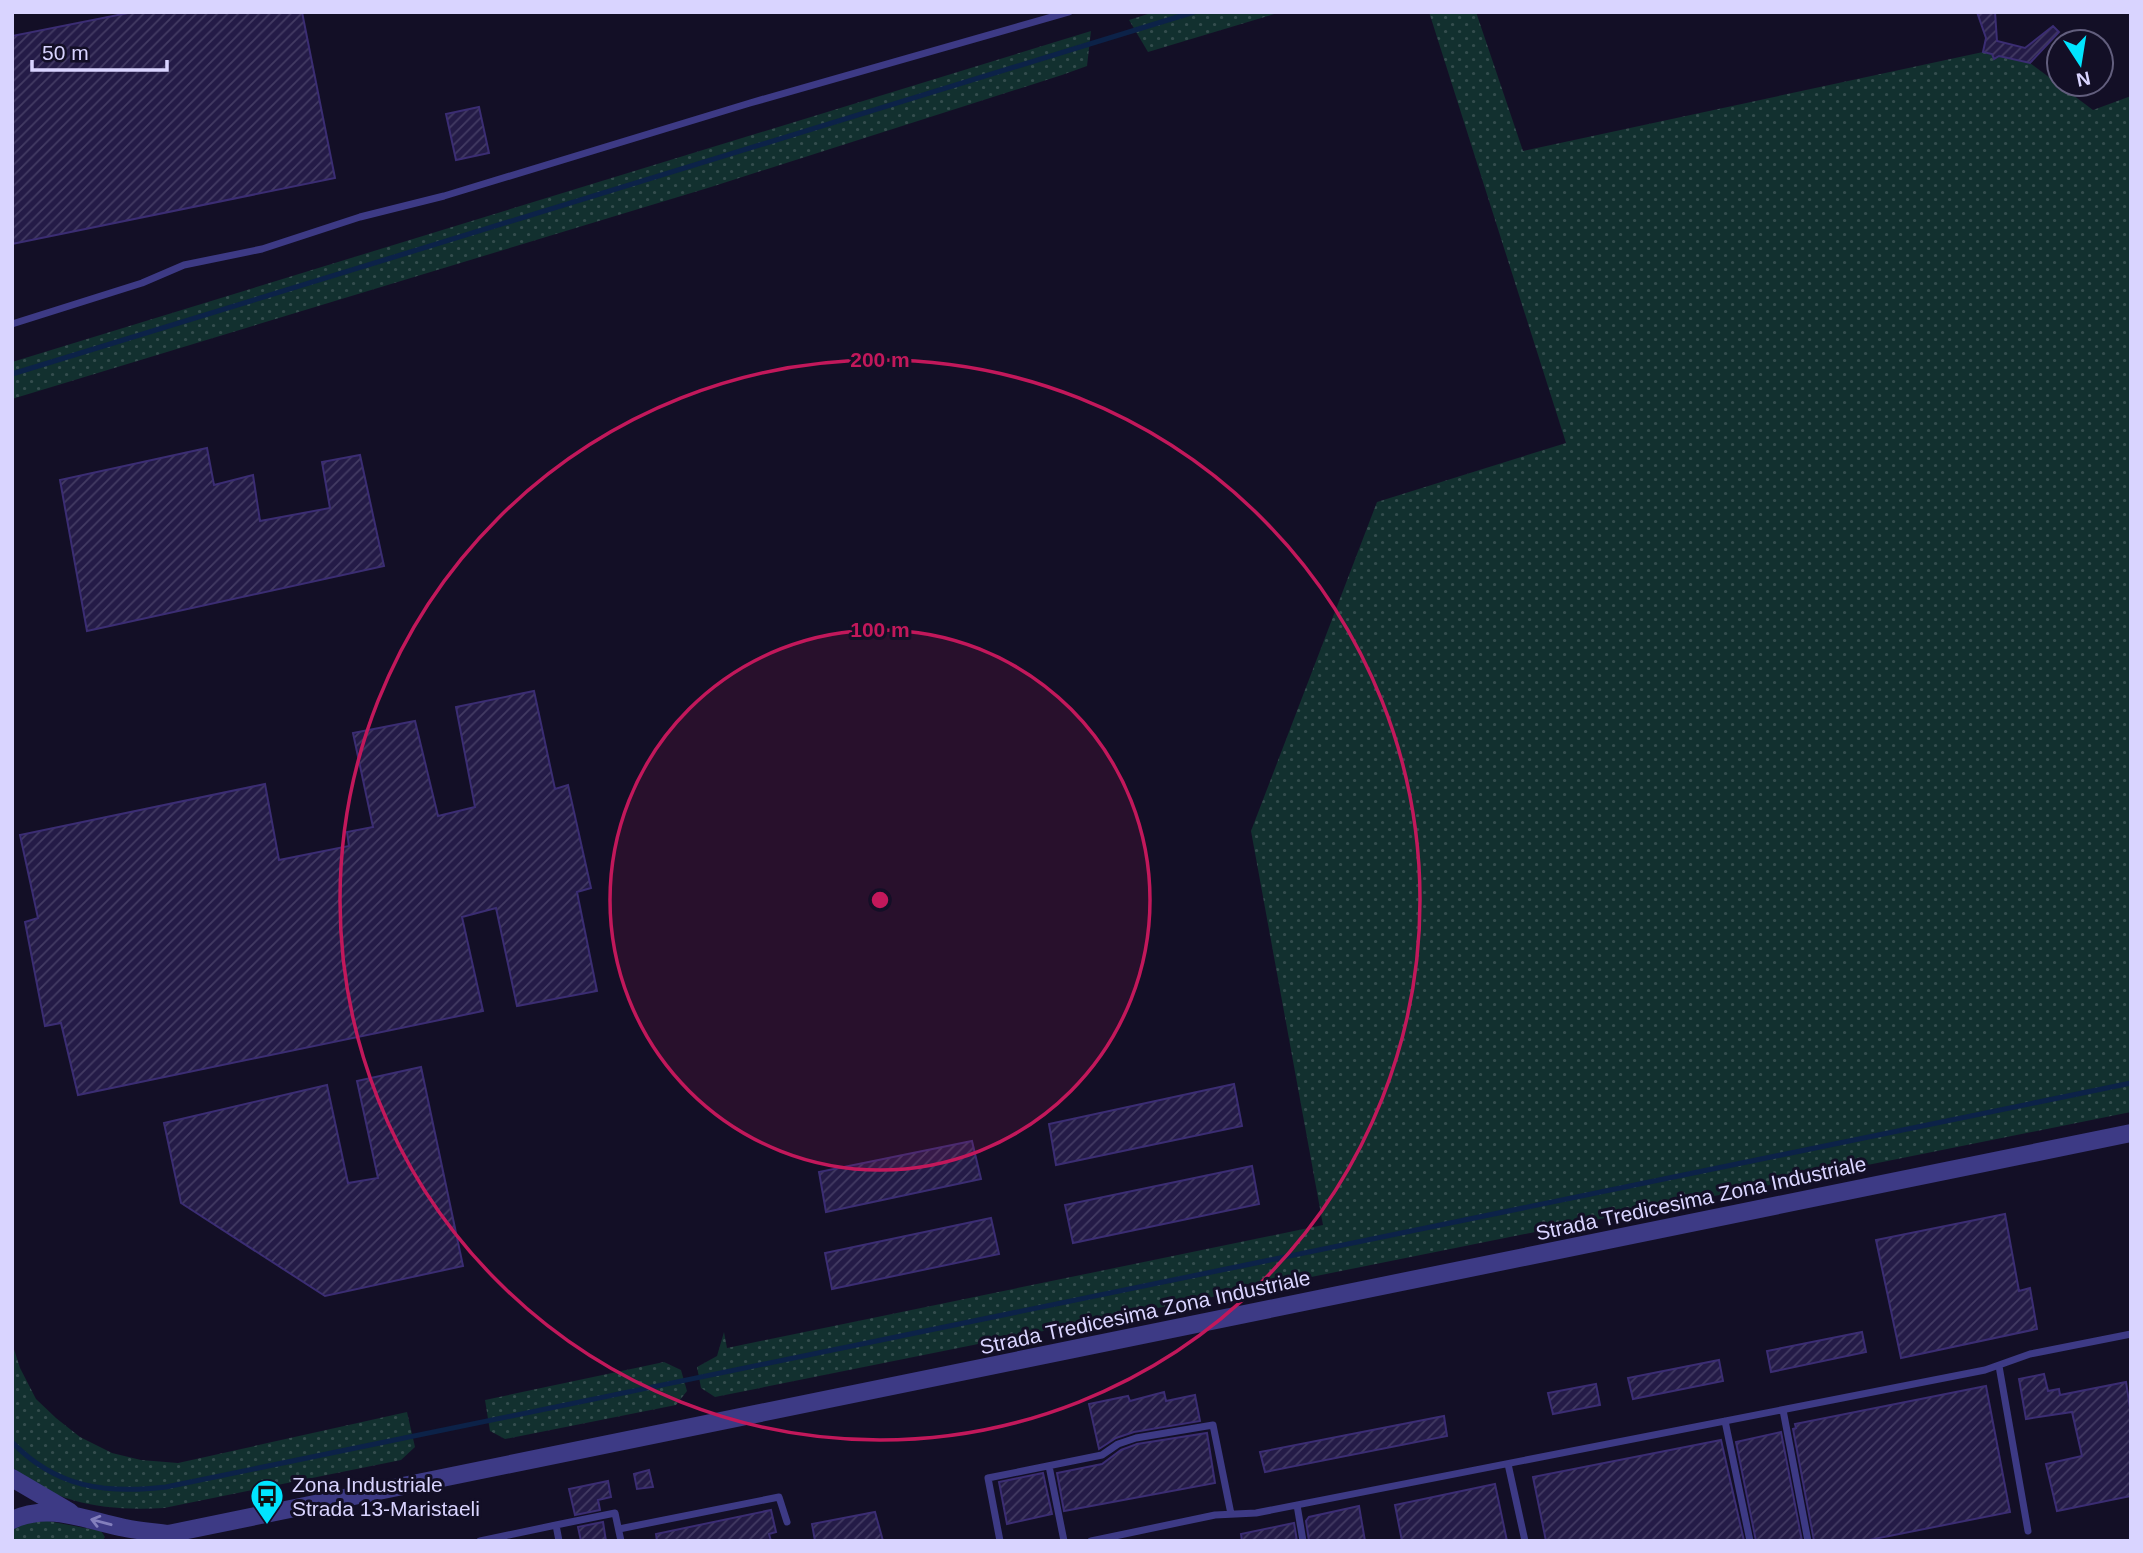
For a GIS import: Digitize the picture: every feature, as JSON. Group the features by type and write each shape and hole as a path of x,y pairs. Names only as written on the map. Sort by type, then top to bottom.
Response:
{"street":[{"name":"Strada Tredicesima Zona Industriale","path":"73,1514 163,1539 2131,1133"},
{"path":"12,1478 73,1514"},
{"path":"12,1520 35,1513 73,1514"}],"lane":[{"path":"12,324 142,283 184,265 262,249 360,217 444,196 750,103 1069,12"},
{"path":"1091,1541 1231,1514 1297,1505 1783,1410 1999,1366 2030,1354 2131,1334"},
{"path":"1999,1366 2028,1531"},
{"path":"1783,1410 1808,1541"},
{"path":"1725,1421 1750,1541"},
{"path":"1000,1541 988,1478 1102,1455 1118,1444 1136,1438 1213,1425 1231,1514"},
{"path":"1508,1464 1525,1541"},
{"path":"1049,1466 1064,1541"},
{"path":"619,1529 779,1497 787,1522"},
{"path":"1297,1505 1304,1541"},
{"path":"480,1541 615,1513 621,1541"},
{"path":"556,1525 559,1541"}],"green space":[{"path":"1154,12 1281,12 1148,52 1129,20"},
{"path":"1429,12 1476,12 1523,151 1983,52 2030,63 2045,74 2045,98 2077,98 2093,110 2131,96 2131,1112 715,1397 701,1388 697,1367 717,1356 724,1332 727,1348 1323,1225 1251,831 1377,502 1566,443"},
{"path":"1091,31 1087,66 1062,75 711,187 12,399 12,362"},
{"path":"12,1343 20,1368 36,1399 80,1437 112,1453 141,1460 178,1463 407,1412 415,1447 401,1460 164,1508 122,1508 83,1503 46,1490 12,1467"},
{"path":"664,1362 681,1370 687,1391 676,1405 505,1439 490,1431 485,1400"},
{"path":"48,1521 101,1531 105,1537 102,1541 12,1541 12,1526 25,1522"}],"building":[{"path":"133,12 302,12 335,178 12,244 12,36"},
{"path":"1977,12 1995,12 1997,41 2025,48 2045,32 2045,47 2030,63 1999,56 1994,59 1992,54 1983,52 1986,38"},
{"path":"479,107 489,153 456,160 446,114"},
{"path":"207,448 214,485 253,475 260,521 330,508 322,462 360,455 384,566 87,631 60,480"},
{"path":"534,691 555,789 568,785 591,888 577,892 597,991 517,1006 496,908 462,917 483,1011 78,1095 61,1023 45,1026 25,922 38,918 20,835 265,784 279,860 349,846 347,832 373,827 353,733 415,721 438,816 475,807 456,707"},
{"path":"421,1067 463,1266 325,1296 181,1203 164,1123 327,1085 348,1183 378,1178 357,1081"},
{"path":"1234,1084 1242,1126 1056,1165 1049,1124"},
{"path":"972,1141 981,1179 826,1212 819,1172"},
{"path":"1252,1166 1259,1204 1073,1243 1065,1205"},
{"path":"2005,1214 2019,1291 2030,1288 2037,1329 1901,1358 1876,1240"},
{"path":"991,1218 999,1254 832,1289 825,1253"},
{"path":"1862,1332 1866,1352 1771,1372 1767,1351"},
{"path":"1719,1360 1723,1381 1633,1399 1628,1378"},
{"path":"2044,1374 2048,1391 2059,1389 2060,1395 2126,1382 2131,1414 2131,1496 2057,1511 2046,1464 2082,1456 2072,1412 2026,1419 2019,1379"},
{"path":"1596,1384 1600,1405 1553,1414 1548,1393"},
{"path":"1986,1386 2010,1512 1864,1541 1814,1541 1793,1429 1796,1428 1795,1424"},
{"path":"1164,1392 1166,1401 1195,1395 1200,1421 1134,1432 1116,1438 1099,1449 1089,1404 1128,1396 1130,1401"},
{"path":"1444,1416 1447,1436 1265,1472 1260,1452"},
{"path":"1781,1432 1802,1541 1756,1541 1736,1442"},
{"path":"1207,1433 1215,1483 1064,1511 1057,1473 1102,1464 1121,1450 1137,1444"},
{"path":"1721,1440 1744,1541 1546,1541 1533,1477"},
{"path":"649,1470 653,1487 637,1489 634,1474"},
{"path":"1043,1473 1052,1514 1007,1524 999,1482"},
{"path":"608,1481 611,1497 598,1500 600,1510 575,1515 569,1489"},
{"path":"1495,1484 1507,1541 1402,1541 1395,1505"},
{"path":"1359,1506 1365,1541 1309,1541 1306,1521 1309,1517"},
{"path":"771,1510 776,1532 769,1534 771,1541 657,1541 656,1534"},
{"path":"875,1512 883,1541 815,1541 812,1524"},
{"path":"603,1522 606,1541 581,1541 578,1527"},
{"path":"1294,1523 1297,1541 1242,1541 1241,1534"}],"waterway":[{"path":"12,374 1194,12"},
{"path":"12,1442 46,1469 83,1484 123,1489 166,1487 2131,1083"}],"place":[{"name":"Zona Industriale Strada 13-Maristaeli","path":"267,1526"}]}
